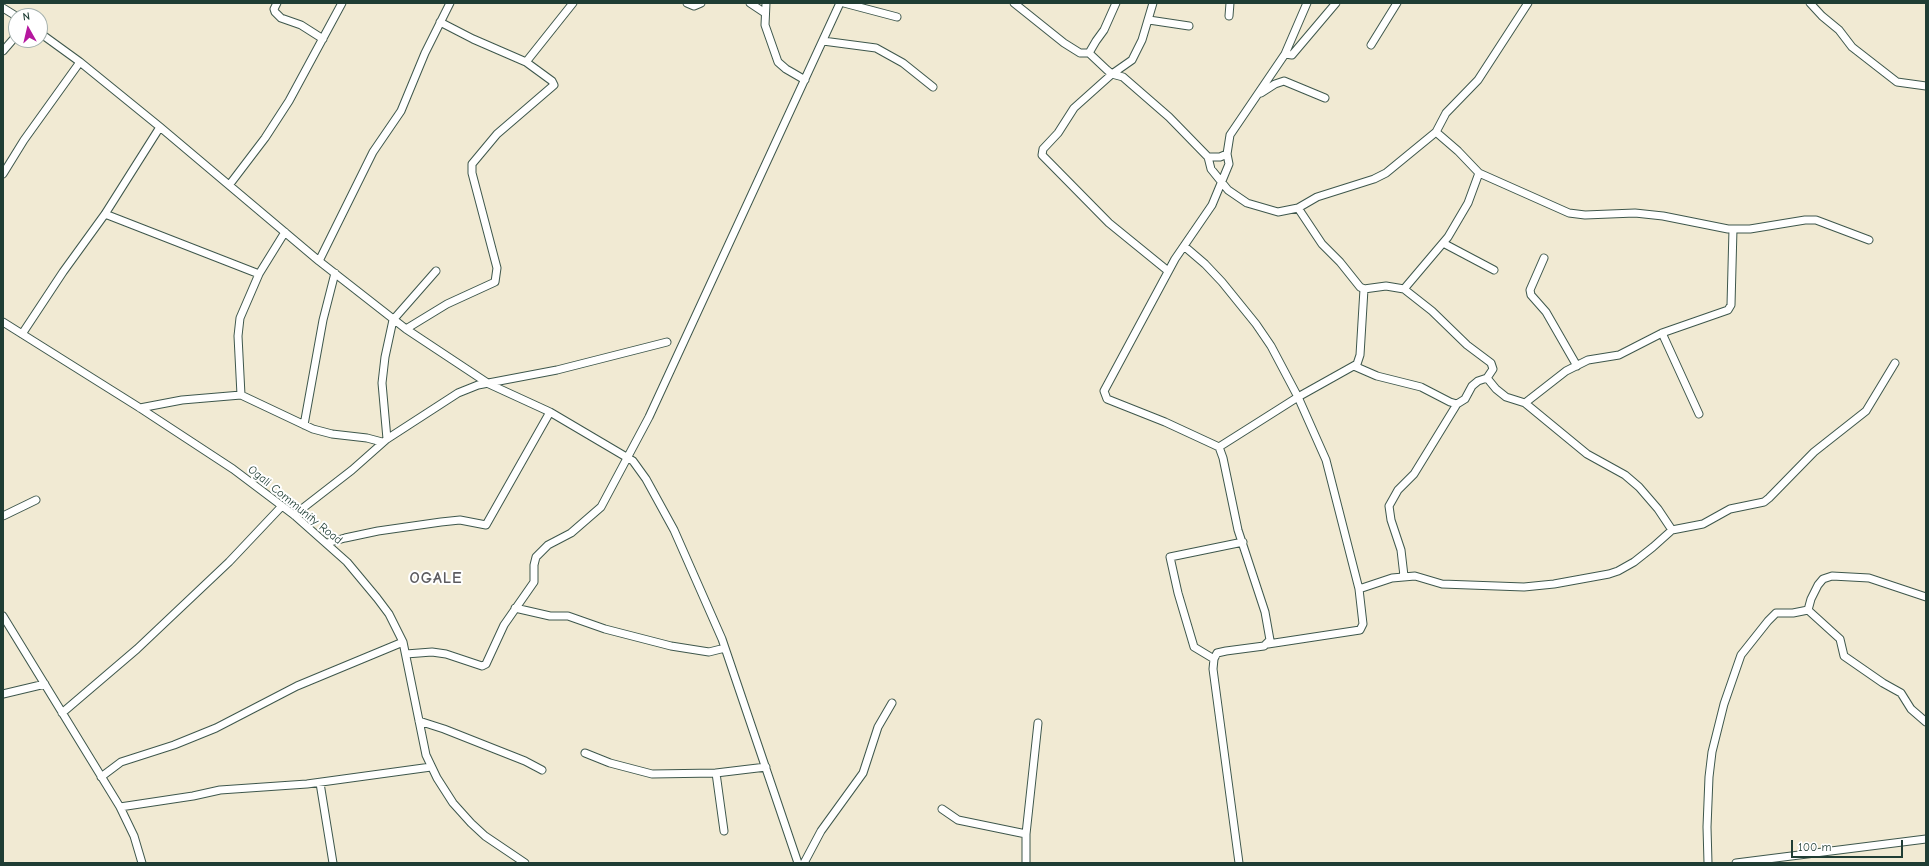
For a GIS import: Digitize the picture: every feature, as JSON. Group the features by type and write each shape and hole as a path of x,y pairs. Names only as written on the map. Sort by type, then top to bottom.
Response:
{"street":[{"path":"277,3 274,9 281,18 301,25 323,39"},
{"path":"230,184 265,138 289,101 342,3"},
{"path":"319,261 373,152 401,111 425,53 450,3"},
{"path":"526,62 573,3"},
{"path":"687,3 694,6 701,3"},
{"path":"750,3 765,13"},
{"path":"766,3 765,25 778,62 786,69 805,80"},
{"path":"406,654 432,652 446,654 482,666 486,664 504,624 534,582 534,565 536,557 548,546 571,533 601,507 629,458 693,324 840,3"},
{"path":"844,3 897,17"},
{"path":"1014,3 1064,43 1080,53 1090,53 1112,74 1123,77 1169,116 1208,157 1211,169 1228,190 1252,205 1278,212 1298,208 1317,197 1374,179 1386,173 1436,132 1446,113 1478,80 1528,3"},
{"path":"1090,53 1092,47 1104,30 1116,3"},
{"path":"1153,3 1142,40 1132,60 1112,74 1074,108 1058,133 1044,149 1042,155 1109,223 1168,271"},
{"path":"1229,16 1230,3"},
{"path":"1268,644 1270,640 1265,612 1238,530 1223,458 1219,447 1171,424 1107,399 1104,396 1104,391 1168,271 1212,205 1229,164 1227,154 1230,135 1285,54 1307,3"},
{"path":"1285,54 1292,55 1336,3"},
{"path":"1371,45 1397,3"},
{"path":"1810,3 1839,30 1852,47 1897,82 1926,86"},
{"path":"1149,20 1189,26"},
{"path":"406,329 446,304 495,282 497,268 472,173 472,164 497,134 553,86 552,81 526,62 473,39 440,22"},
{"path":"48,39 80,62 230,184 319,261 393,320 489,384 550,412 629,458 646,479 674,530 725,648 798,863"},
{"path":"823,41 876,48 903,63 933,86"},
{"path":"3,174 24,140 80,62"},
{"path":"1257,95 1275,84 1284,81 1325,98"},
{"path":"22,334 63,272 105,214 160,127"},
{"path":"1436,132 1458,151 1479,173 1569,213 1584,215 1635,213 1733,229 1816,220 1869,240"},
{"path":"1208,157 1220,157 1227,154"},
{"path":"1404,289 1444,244 1468,203 1479,173"},
{"path":"1298,208 1322,244 1340,262 1360,287 1364,289 1386,286 1404,289 1432,311 1467,345 1491,362 1493,369 1487,378 1478,381 1472,386 1465,399 1457,404 1414,474 1398,490 1389,506 1391,520 1401,550 1404,576"},
{"path":"105,214 259,274"},
{"path":"1525,403 1556,378 1594,358 1619,355 1662,333 1726,311 1730,308 1733,229"},
{"path":"240,394 239,323 246,301 259,274 285,232"},
{"path":"1444,244 1494,270"},
{"path":"1184,246 1205,264 1222,282 1256,324 1271,346 1298,397 1326,460 1359,589 1363,624 1360,630 1217,653 1214,659 1213,669 1239,863"},
{"path":"1544,258 1530,290 1531,295 1546,312 1577,366"},
{"path":"384,440 382,384 385,357 393,320 436,271"},
{"path":"304,425 323,320 335,273"},
{"path":"1219,447 1298,397 1354,366 1359,361 1364,289"},
{"name":"Ogali Community Road","path":"3,322 140,408 232,469 294,515 327,543 369,586 389,614 403,642 426,755 431,767 444,790 462,814 485,836 525,863"},
{"path":"1662,333 1699,414"},
{"path":"294,515 352,470 384,440 451,397 469,388 557,370 667,342"},
{"path":"1359,589 1392,578 1404,576 1415,576 1442,584 1524,587 1554,584 1609,574 1634,562 1654,547 1672,530 1703,524 1730,510 1766,501 1814,452 1866,411 1895,363"},
{"path":"1354,366 1377,376 1421,387 1457,404"},
{"path":"1487,378 1496,389 1506,397 1525,403 1587,454 1624,475 1639,487 1658,509 1672,530"},
{"path":"140,408 197,398 240,394 304,425 320,431 384,440"},
{"path":"327,543 378,531 440,522 460,520 486,524 550,412"},
{"path":"3,516 36,500"},
{"path":"62,713 137,649 229,562 282,506"},
{"path":"1214,659 1194,647 1178,593 1170,557 1243,542"},
{"path":"1808,610 1811,599 1818,585 1823,579 1832,576 1869,578 1926,597"},
{"path":"515,608 550,616 568,616 604,629 671,646 709,652 725,648"},
{"path":"1808,610 1840,639 1844,656 1883,683 1901,693 1911,709 1926,722"},
{"path":"1708,863 1707,802 1712,752 1735,668 1747,646 1776,613 1793,613 1808,610"},
{"path":"3,616 120,807 134,836 142,863"},
{"path":"101,777 121,762 174,745 210,730 297,686 403,642"},
{"path":"3,694 45,684"},
{"path":"804,863 821,831 863,773 878,727 892,702"},
{"path":"419,721 444,729 526,761 542,770"},
{"path":"1026,863 1026,834 1038,723"},
{"path":"585,753 610,763 652,774 716,773 766,767"},
{"path":"120,807 220,790 320,783 431,767"},
{"path":"716,773 724,831"},
{"path":"320,783 333,863"},
{"path":"942,809 958,820 1026,834"},
{"path":"1736,863 1926,839"}],"district":[{"name":"OGALE","path":"436,578"}]}
